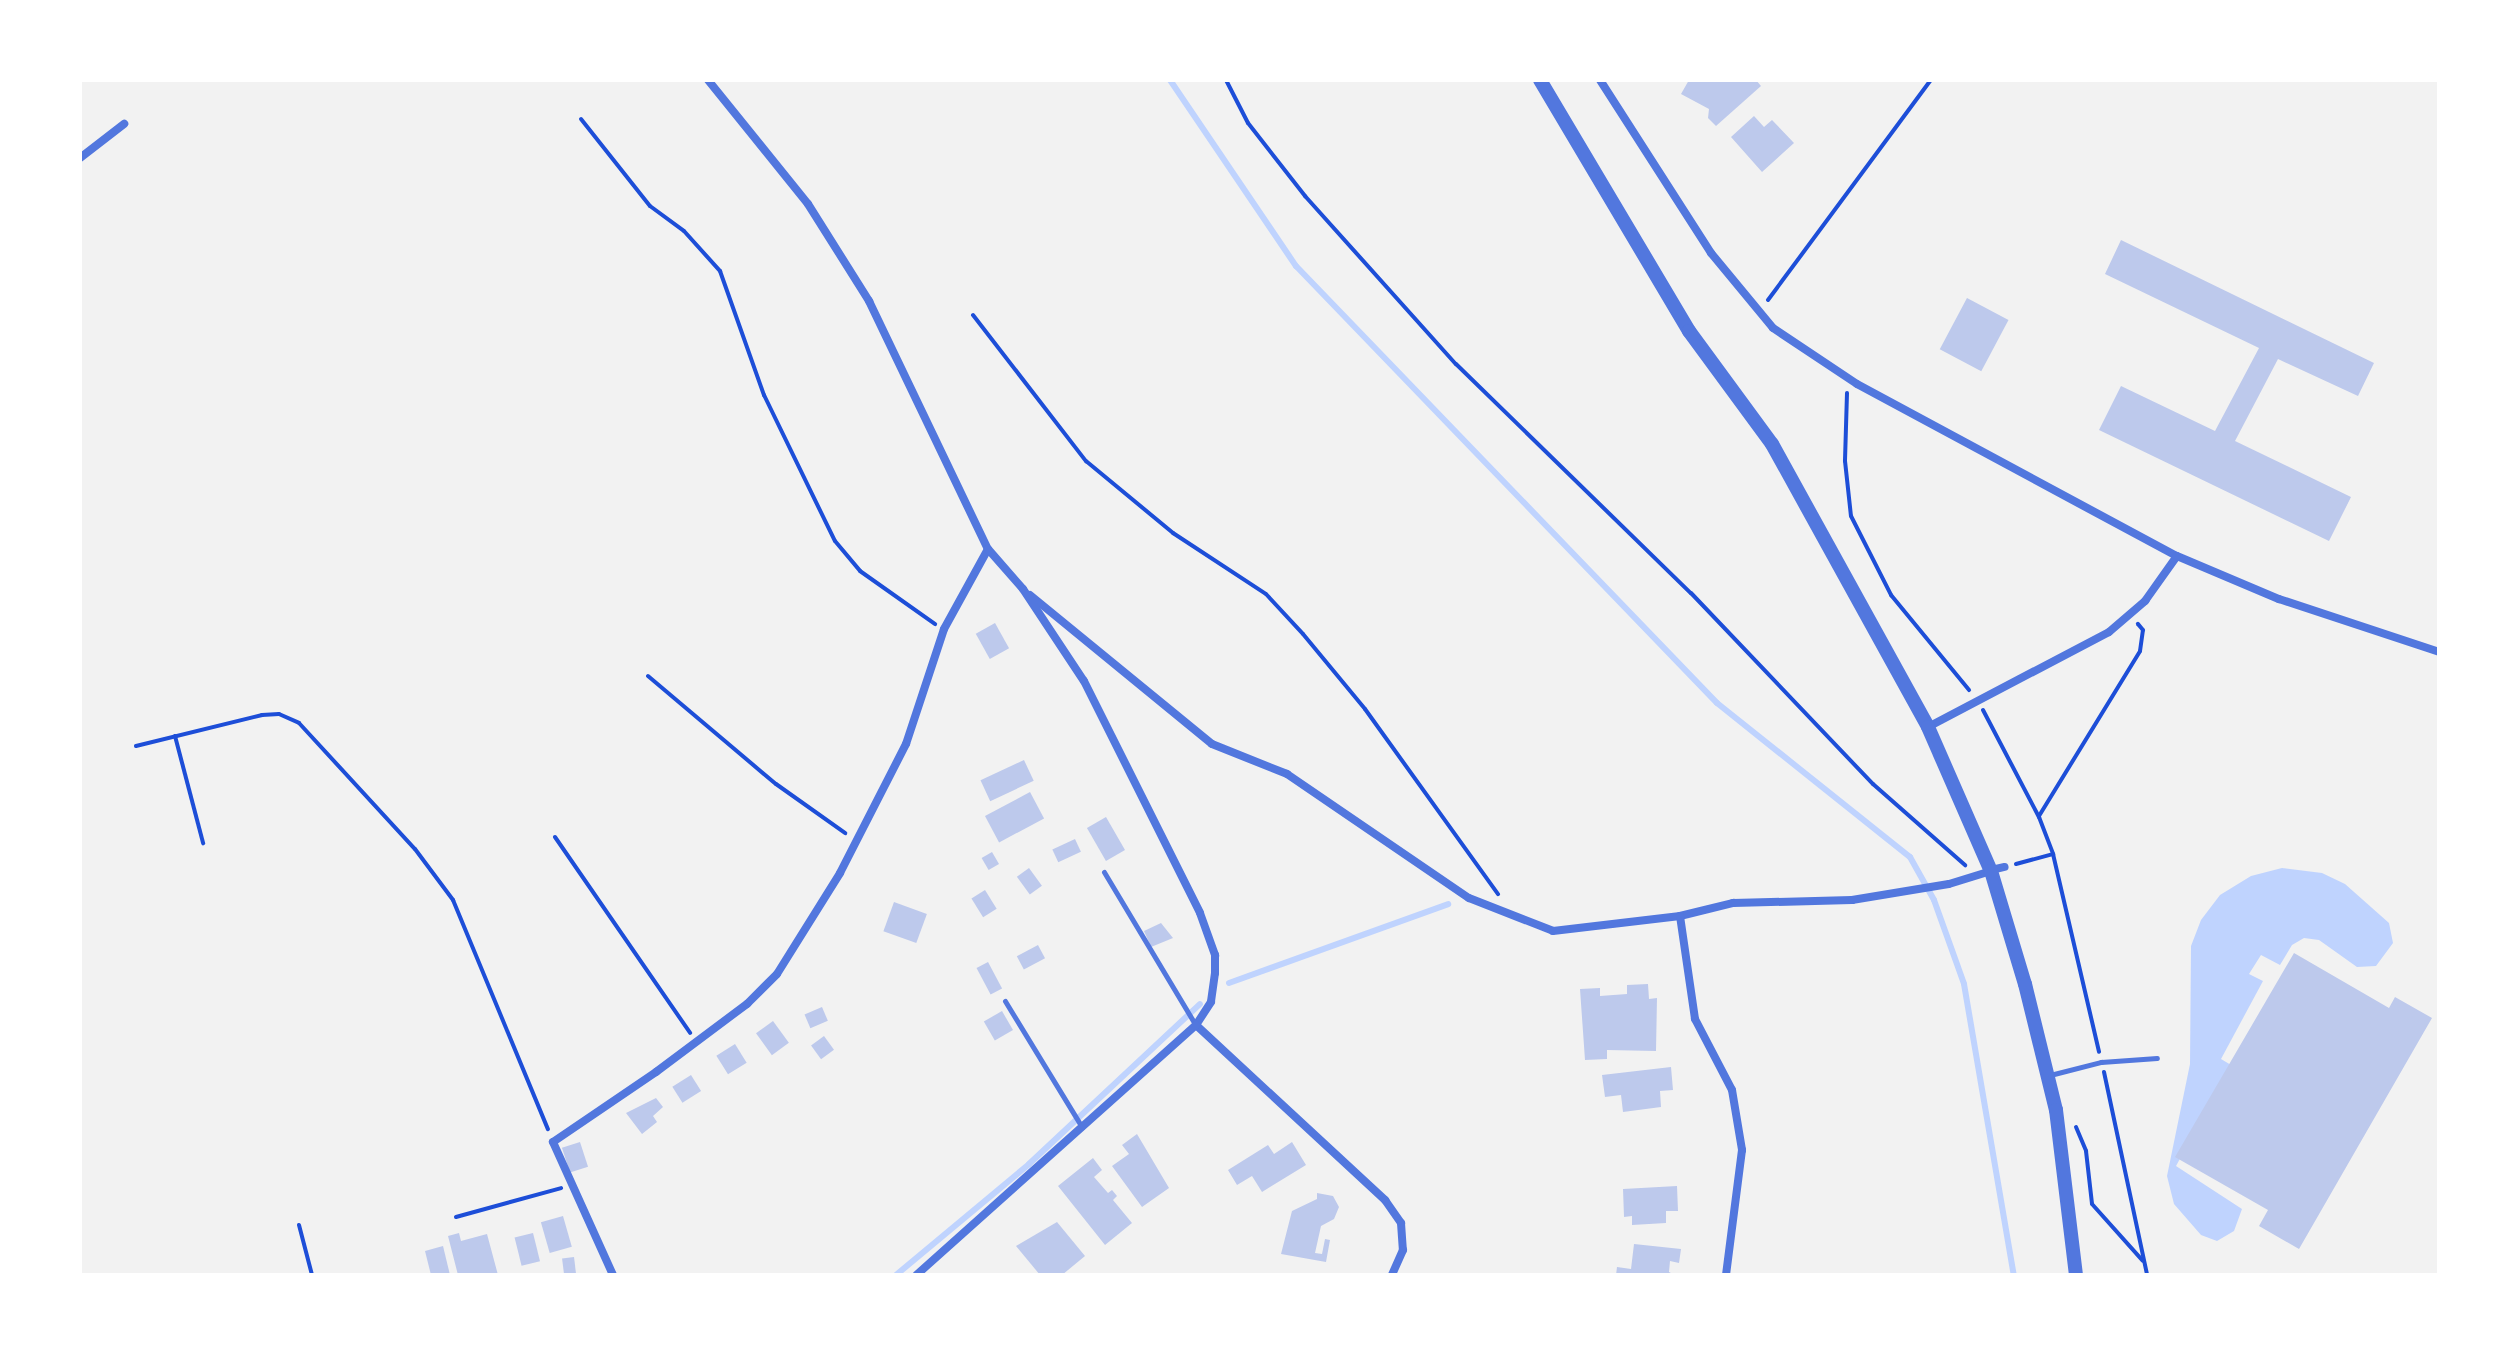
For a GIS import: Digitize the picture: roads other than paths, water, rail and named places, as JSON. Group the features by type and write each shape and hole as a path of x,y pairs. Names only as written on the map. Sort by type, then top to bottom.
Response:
{"street":[{"path":"708,80 808,204 869,301 988,549 1023,589 1084,681 1200,913 1215,955 1211,1002 1196,1025 916,1275"},
{"path":"1540,80 1689,331 1772,444 1928,727 1993,870 2050,1075 2076,1275"},
{"path":"1600,80 1711,253 1773,328 1848,378 2177,556 2279,599 2439,652"},
{"path":"80,158 124,124"},
{"path":"613,1275 553,1142 696,1042 777,974 857,842 906,744 944,629 988,549"},
{"path":"1928,727 2086,646 2131,616 2177,556"},
{"path":"1023,589 1212,744 1287,774 1469,898 1523,923 1553,931 1680,916 1733,903 1793,899 1825,903 1952,882 1993,870"},
{"path":"1889,894 1952,882 1993,870"},
{"path":"1680,916 1695,1019 1732,1090 1742,1150 1726,1275"},
{"path":"1196,1025 1385,1200 1401,1223 1403,1250 1392,1275"}],"lane":[{"path":"1104,872 1196,1025"},
{"path":"1005,1001 1082,1127"},
{"path":"2050,1075 2101,1062 2157,1058"}],"water":[{"path":"2282,868 2322,873 2345,884 2389,923 2393,943 2376,966 2357,967 2319,940 2304,938 2292,945 2280,965 2261,955 2249,974 2263,981 2221,1059 2231,1065 2176,1166 2242,1209 2234,1231 2217,1241 2201,1235 2174,1204 2167,1176 2190,1064 2191,946 2201,920 2220,895 2251,876"}],"waterway":[{"path":"1170,80 1296,266 1717,703 1910,857 1934,900 1964,984 2014,1275"},
{"path":"1229,983 1448,904"},
{"path":"896,1275 1029,1164 1200,1004"}]}
